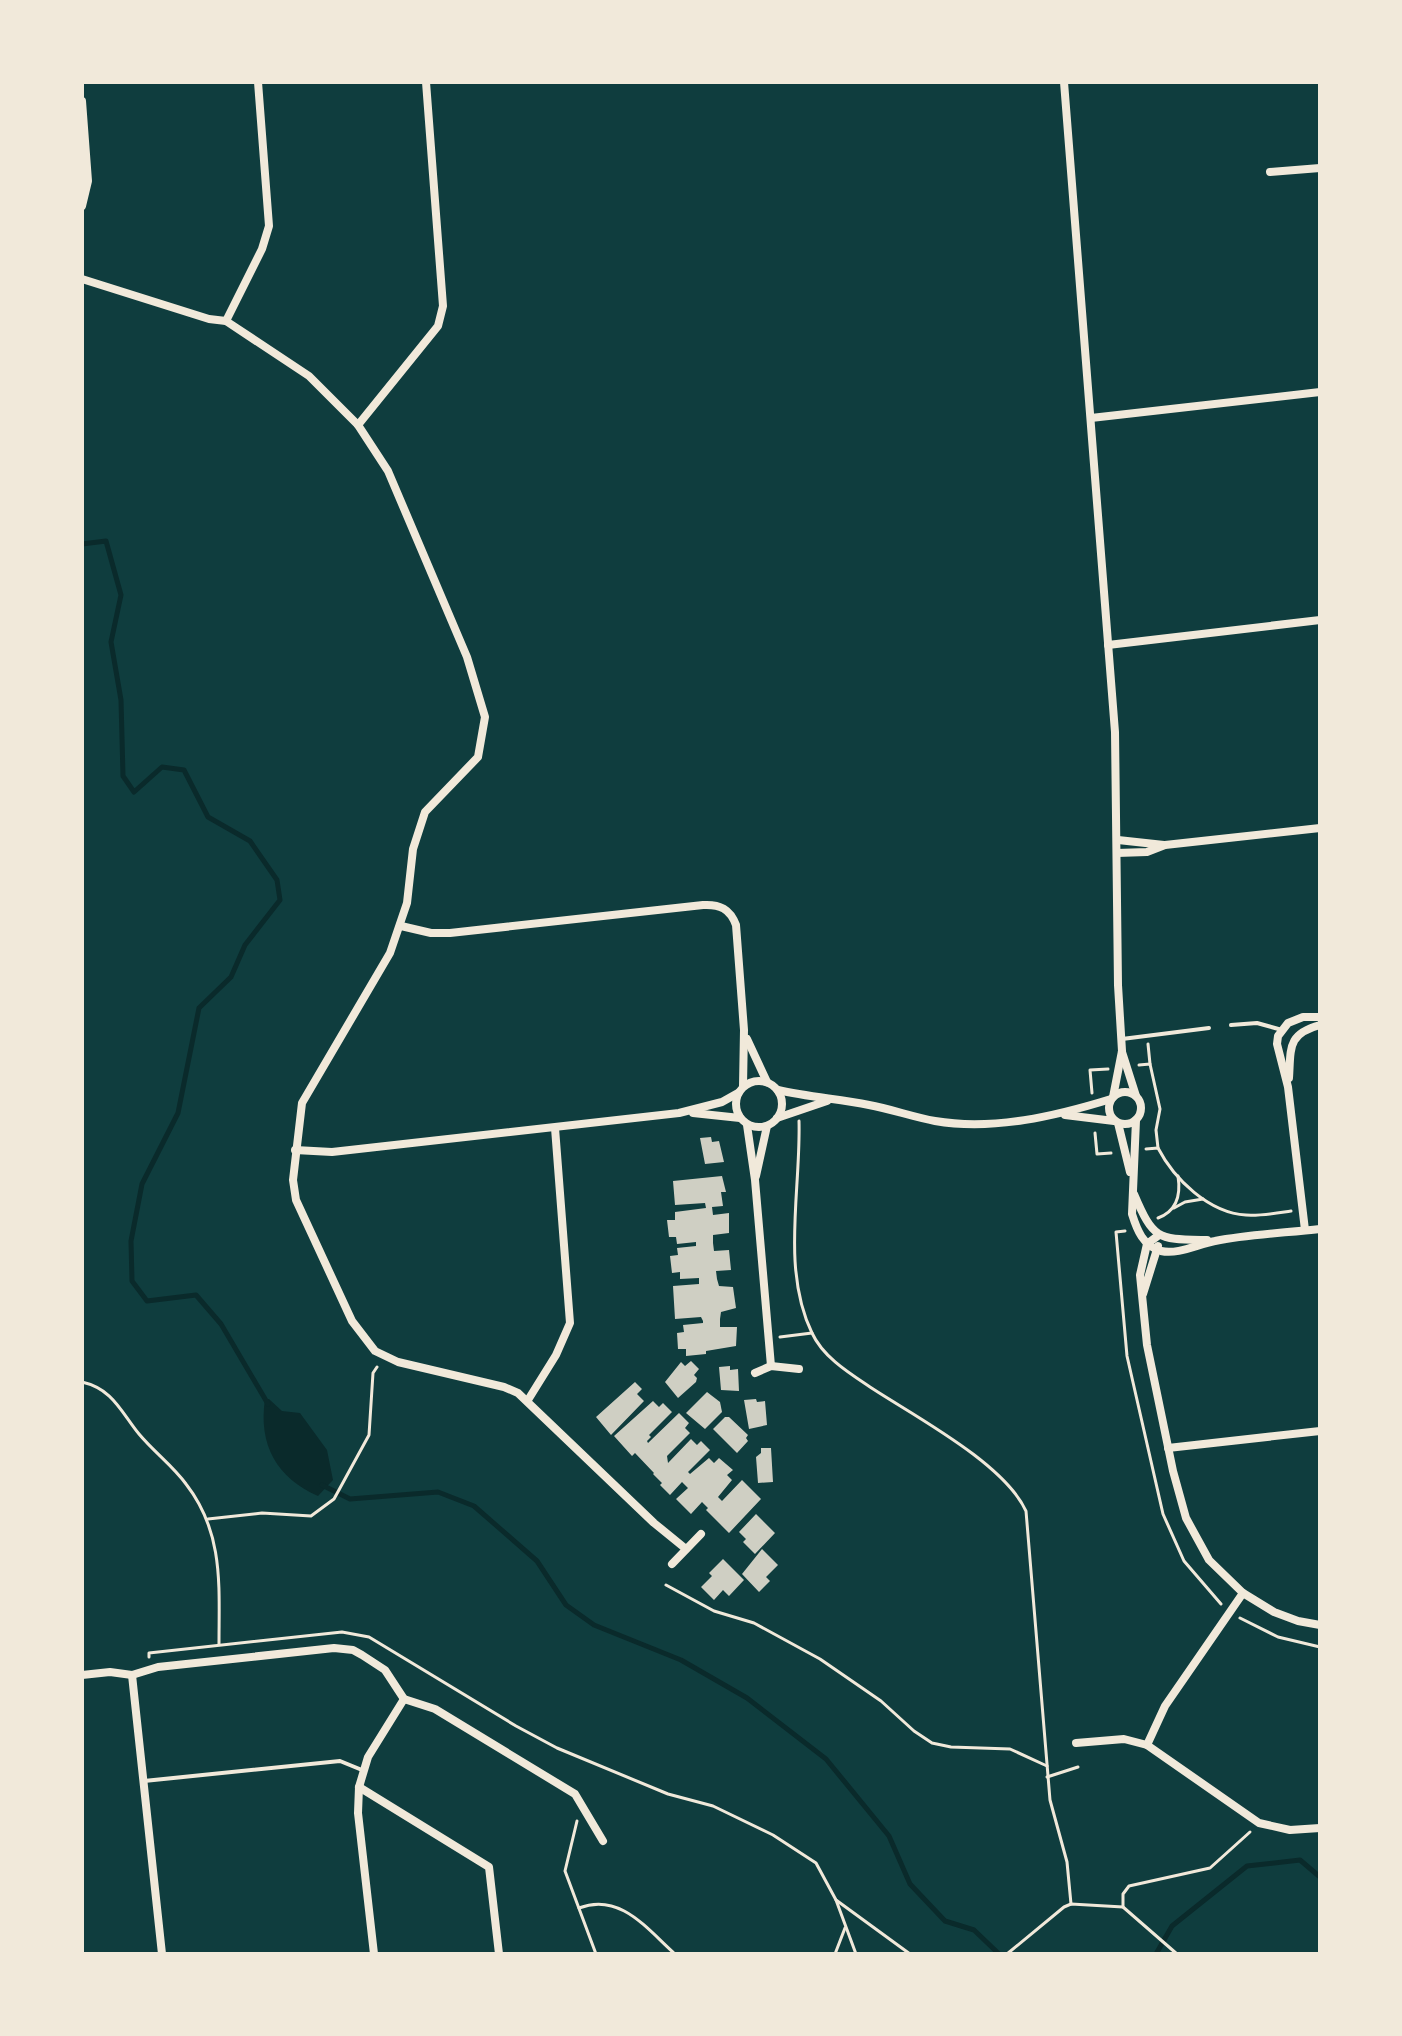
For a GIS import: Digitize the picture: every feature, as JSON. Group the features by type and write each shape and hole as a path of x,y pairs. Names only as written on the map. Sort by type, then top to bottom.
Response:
{"street":[{"path":"226,321 262,249 269,226 258,82"},
{"path":"358,425 438,326 443,306 426,82"},
{"path":"1064,82 1116,760 1122,1051 1109,1113 1130,1151"},
{"path":"82,101 88,181 82,206"},
{"path":"1270,172 1320,168"},
{"path":"82,279 209,319 226,321 309,376 358,425 394,485 467,657 485,717 478,757 425,812 413,849 401,926 383,966 302,1103 293,1189 300,1211 352,1321 367,1343 383,1356 504,1387 528,1400 652,1521 686,1549"},
{"path":"1091,418 1320,392"},
{"path":"1108,645 1320,620"},
{"path":"1118,840 1165,845 1320,828"},
{"path":"1117,853 1147,852 1165,845"},
{"path":"401,926 431,933 450,933 703,905 720,906 727,910 736,925 744,1030 740,1090 735,1106 747,1125 755,1180 771,1366"},
{"path":"1305,1230 1288,1087 1277,1044 1282,1030 1295,1019 1320,1017"},
{"path":"1288,1087 1293,1040 1303,1030 1320,1025"},
{"path":"744,1030 767,1082 778,1090 955,1123 1061,1115 1127,1124 1136,1120"},
{"path":"1122,1051 1141,1111 1136,1120 1130,1151 1134,1194 1132,1214 1147,1244 1157,1250 1174,1251 1216,1241 1320,1229"},
{"path":"295,1150 332,1152 684,1113 722,1102 754,1081 767,1082"},
{"path":"777,1118 782,1104 778,1090"},
{"path":"1061,1115 1127,1092 1136,1096"},
{"path":"755,1180 767,1126 777,1118 828,1100"},
{"path":"684,1113 740,1118"},
{"path":"747,1125 767,1126"},
{"path":"528,1400 556,1355 570,1323 555,1128"},
{"path":"1134,1194 1147,1223 1159,1235 1173,1239 1216,1241"},
{"path":"1159,1235 1147,1244 1140,1275 1142,1299 1151,1372 1168,1448 1179,1494 1196,1539 1209,1560 1243,1593 1274,1612 1320,1625"},
{"path":"1142,1299 1159,1235"},
{"path":"755,1373 771,1366 799,1369"},
{"path":"1168,1448 1320,1431"},
{"path":"672,1564 701,1534"},
{"path":"1147,1745 1165,1706 1243,1593"},
{"path":"82,1675 110,1672 132,1675 158,1667 343,1648 362,1655 385,1670 404,1699 435,1709 575,1794 603,1841"},
{"path":"132,1675 162,1954"},
{"path":"374,1954 358,1813 359,1787 362,1770 404,1699"},
{"path":"1076,1743 1124,1739 1147,1745 1259,1823 1290,1830 1320,1828"},
{"path":"359,1787 489,1867 499,1954"}],"lane":[{"path":"1231,1025 1257,1023 1282,1030"},
{"path":"1122,1039 1209,1028"},
{"path":"144,1781 340,1761 362,1770"}],"path":[{"path":"1145,1037 1150,1064"},
{"path":"1090,1070 1093,1105"},
{"path":"799,1110 796,1260 812,1333 821,1347 852,1375 963,1448 1013,1489 1020,1499 1028,1526 1047,1777 1052,1815 1069,1873 1071,1904"},
{"path":"1094,1118 1097,1154 1158,1148 1166,1163 1203,1199 1230,1212 1247,1215 1303,1210"},
{"path":"1147,1223 1170,1214 1174,1208 1179,1192 1178,1176"},
{"path":"1174,1208 1185,1202 1203,1199"},
{"path":"768,1339 812,1333"},
{"path":"208,1519 262,1513 311,1516 334,1499 369,1435 373,1373 383,1356"},
{"path":"82,1382 105,1391 114,1400 147,1444 186,1483 208,1519 219,1561 219,1645"},
{"path":"666,1585 714,1611 754,1623 820,1659 881,1701 932,1743 951,1747 1010,1749 1047,1766"},
{"path":"397,1654 557,1748 668,1794 713,1806 773,1835 816,1863 836,1900 856,1954"},
{"path":"1047,1777 1078,1767"},
{"path":"575,1794 574,1812 578,1822 565,1871 596,1954"},
{"path":"1123,1907 1123,1894 1129,1886 1210,1868 1259,1823"},
{"path":"836,1900 910,1954"},
{"path":"579,1908 597,1903 626,1912 675,1954"},
{"path":"1007,1954 1071,1904 1123,1907 1177,1954"},
{"path":"835,1954 845,1928"}],"water":[{"path":"265,1399 282,1411 300,1413 327,1450 333,1480 318,1496 291,1480 274,1458 265,1431"}],"building":[{"path":"711,1137 712,1142 719,1141 724,1162 705,1164 700,1138"},
{"path":"722,1176 726,1192 721,1192 723,1206 712,1207 713,1215 729,1213 729,1233 713,1235 713,1243 714,1251 729,1250 731,1270 716,1271 719,1286 733,1287 736,1308 721,1312 720,1327 737,1327 736,1346 686,1356 686,1349 678,1349 677,1333 684,1332 683,1325 703,1321 701,1317 675,1319 673,1286 699,1284 699,1278 680,1279 680,1272 672,1273 670,1256 678,1255 677,1248 696,1246 696,1242 677,1244 676,1237 669,1237 667,1220 675,1220 675,1212 706,1208 705,1203 675,1205 673,1181"},
{"path":"691,1361 699,1369 694,1375 696,1382 678,1398 665,1382 681,1362 685,1366"},
{"path":"730,1366 730,1370 738,1369 739,1391 721,1390 719,1367"},
{"path":"635,1382 642,1389 637,1394 644,1401 611,1435 596,1417"},
{"path":"707,1392 720,1402 722,1412 705,1429 686,1413"},
{"path":"756,1399 757,1402 765,1401 767,1425 749,1429 744,1400"},
{"path":"653,1401 659,1407 663,1403 672,1412 649,1435 648,1443 679,1413 689,1423 685,1428 690,1433 667,1456 668,1463 691,1439 697,1445 701,1441 710,1450 688,1472 690,1474 709,1458 714,1463 719,1458 733,1470 727,1475 732,1480 718,1497 722,1501 742,1480 761,1499 729,1533 702,1502 691,1514 676,1499 688,1488 682,1482 670,1495 654,1473 635,1453 632,1456 614,1436"},
{"path":"729,1417 748,1435 748,1441 737,1453 713,1429"},
{"path":"761,1448 771,1448 773,1482 758,1483 756,1457 761,1453"},
{"path":"756,1514 775,1533 755,1554 743,1542 746,1539 739,1532"},
{"path":"762,1549 778,1565 766,1577 770,1581 759,1592 742,1574"},
{"path":"723,1559 744,1580 729,1596 723,1590 714,1600 701,1587"}],"waterway":[{"path":"82,544 106,541 121,595 111,642 121,700 123,776 134,792 162,767 184,770 208,817 250,841 277,880 280,900 245,945 231,977 199,1008 178,1113 142,1184 131,1241 132,1281 147,1301 196,1295 221,1324 268,1404"},
{"path":"322,1485 350,1499 438,1492 474,1506 537,1561 566,1605 594,1625 681,1660 747,1698 826,1759 889,1836 910,1884 945,1921 974,1930 999,1954"},
{"path":"1156,1954 1172,1926 1247,1866 1300,1860 1320,1877"}]}
